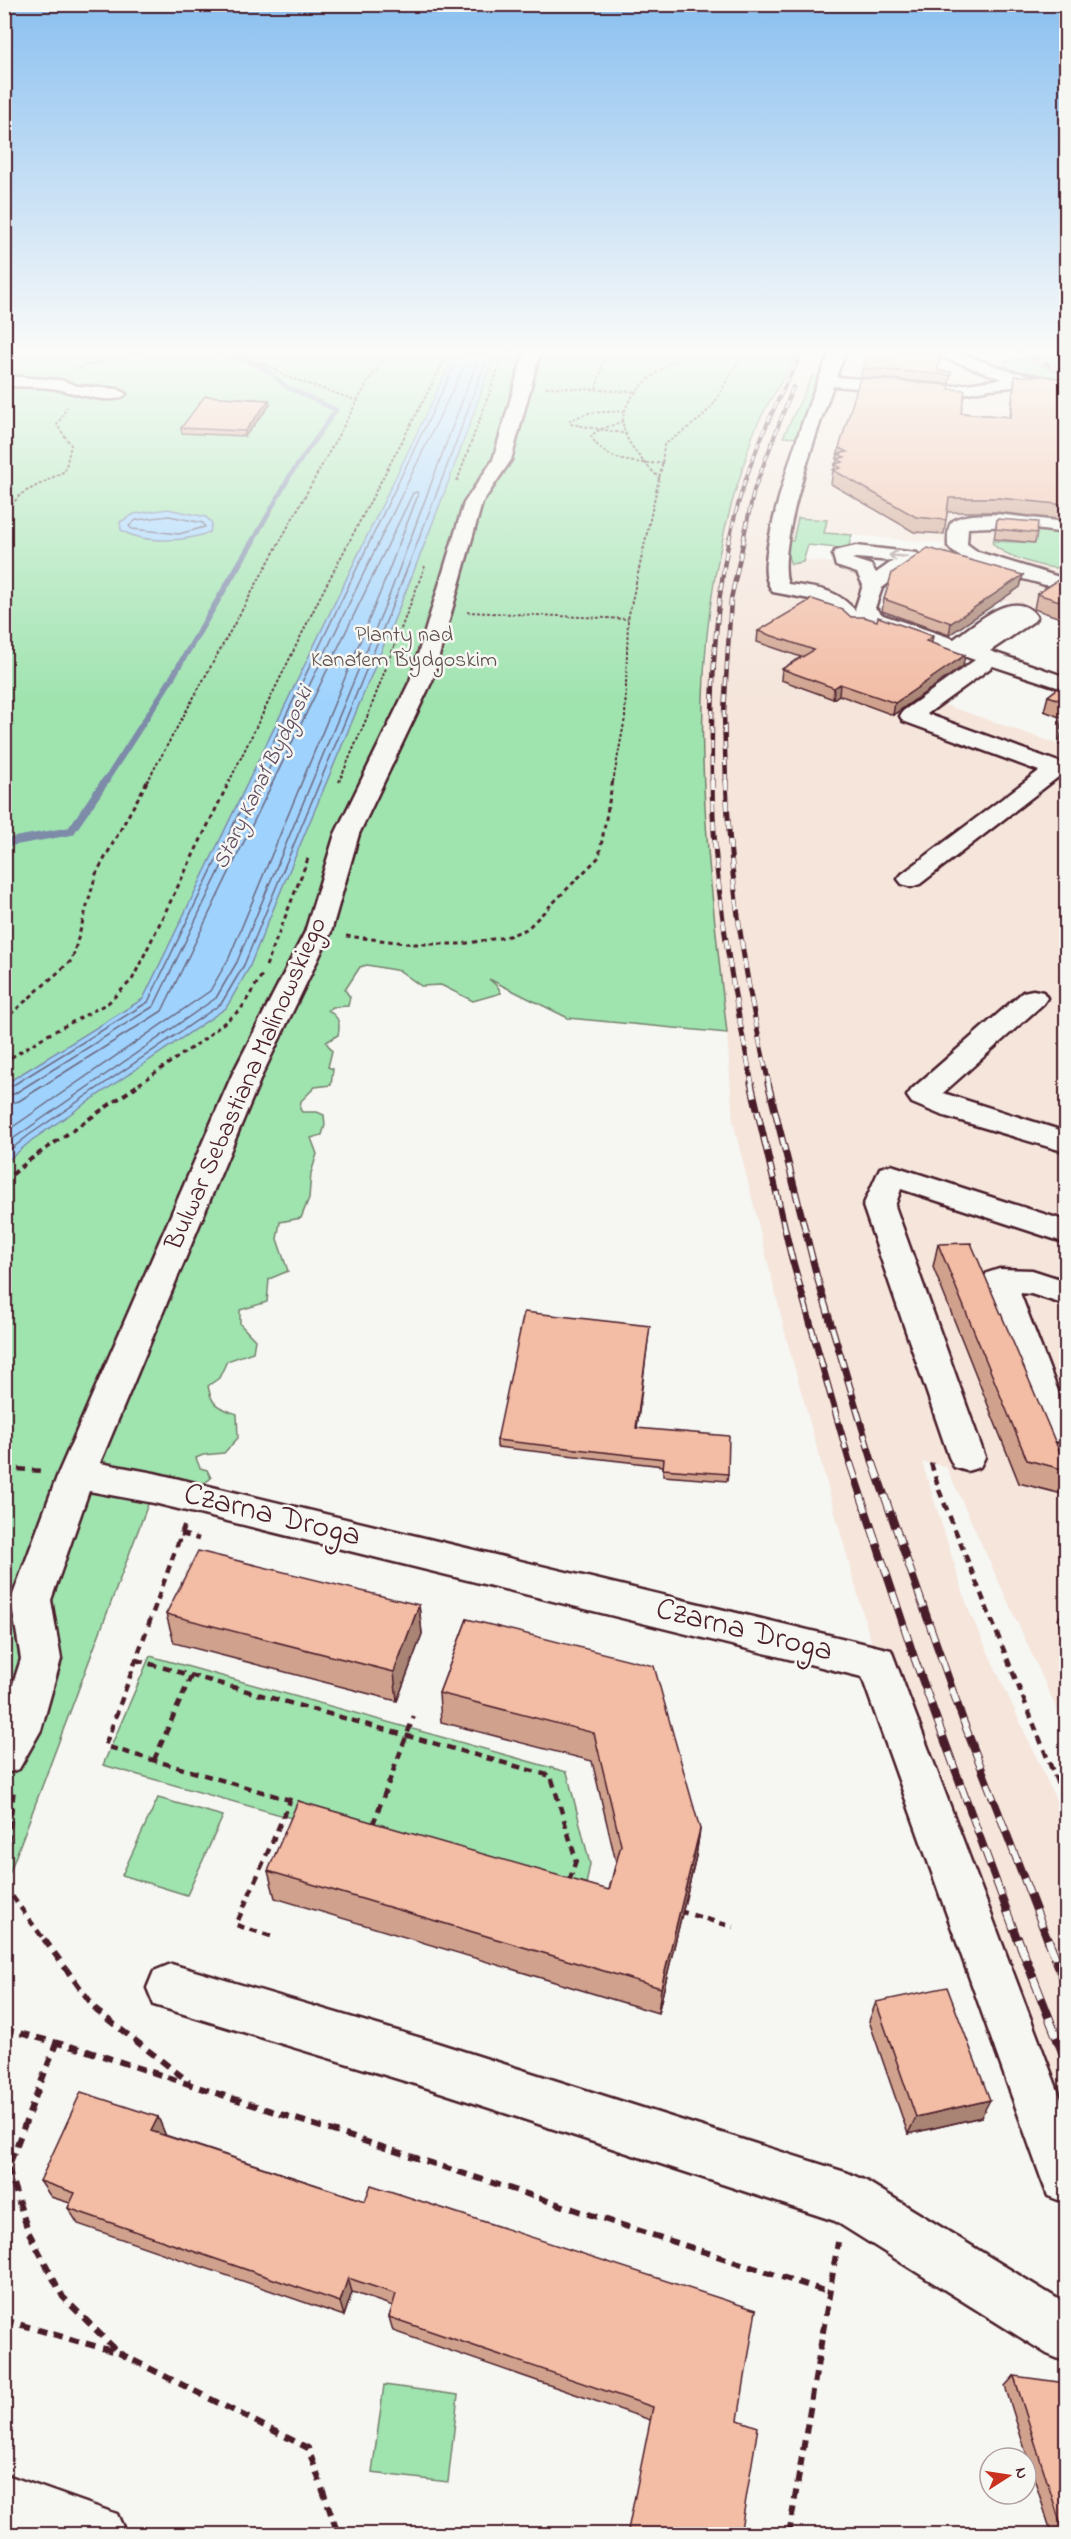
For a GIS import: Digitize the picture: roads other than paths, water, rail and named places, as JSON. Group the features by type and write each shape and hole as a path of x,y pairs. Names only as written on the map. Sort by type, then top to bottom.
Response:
{"street":[{"name":"Bulwar Sebastiana Malinowskiego","path":"12,1742 41,1659 32,1600 77,1473 248,1075 318,932 346,834 421,681 473,503 498,466"},
{"path":"798,466 780,535 775,579 780,588 826,596 866,621 974,653 1066,684"},
{"path":"1062,580 970,556 957,546 958,525 968,521 983,520 1066,526"},
{"path":"866,621 865,609 873,585"},
{"path":"974,653 911,716 1061,770"},
{"path":"911,879 1061,770"},
{"path":"1033,998 922,1096 952,1108 1066,1142"},
{"path":"967,1457 879,1206 891,1175 1066,1232"},
{"path":"1066,1293 1032,1282 999,1281 1046,1405 1066,1430"},
{"name":"Czarna Droga","path":"77,1473 154,1488 700,1625 877,1663 1066,2178"},
{"path":"171,1988 431,2065 848,2199 1066,2335"},
{"path":"4,2502 97,2535"}],"water":[{"name":"Stary Kanał Bydgoski","path":"401,466 454,466 378,660 249,968 226,1008 32,1140 5,1163 5,1084 143,999"},
{"path":"168,509 206,517 212,523 210,532 189,538 165,540 141,538 121,530 120,522 134,514"}],"waterway":[{"path":"253,541 296,466"},
{"path":"105,782 170,681 254,539"},
{"path":"4,843 71,831 106,780"}],"railway":[{"path":"729,541 750,466"},
{"path":"743,541 754,490 763,466"},
{"path":"712,780 716,629 729,539"},
{"path":"726,782 724,713 731,599 744,539"},
{"path":"712,780 720,895 731,971 752,1084"},
{"path":"726,780 731,857 740,933 769,1084"},
{"path":"751,1083 791,1255 850,1464"},
{"path":"768,1083 817,1277 873,1464"},
{"path":"850,1463 915,1660 1018,1941"},
{"path":"873,1463 964,1723 1048,1941"},
{"path":"1018,1939 1066,2061"},
{"path":"1048,1939 1066,1985"}],"park label":[{"name":"Planty nad Kanałem Bydgoskim","path":"404,648"}]}
